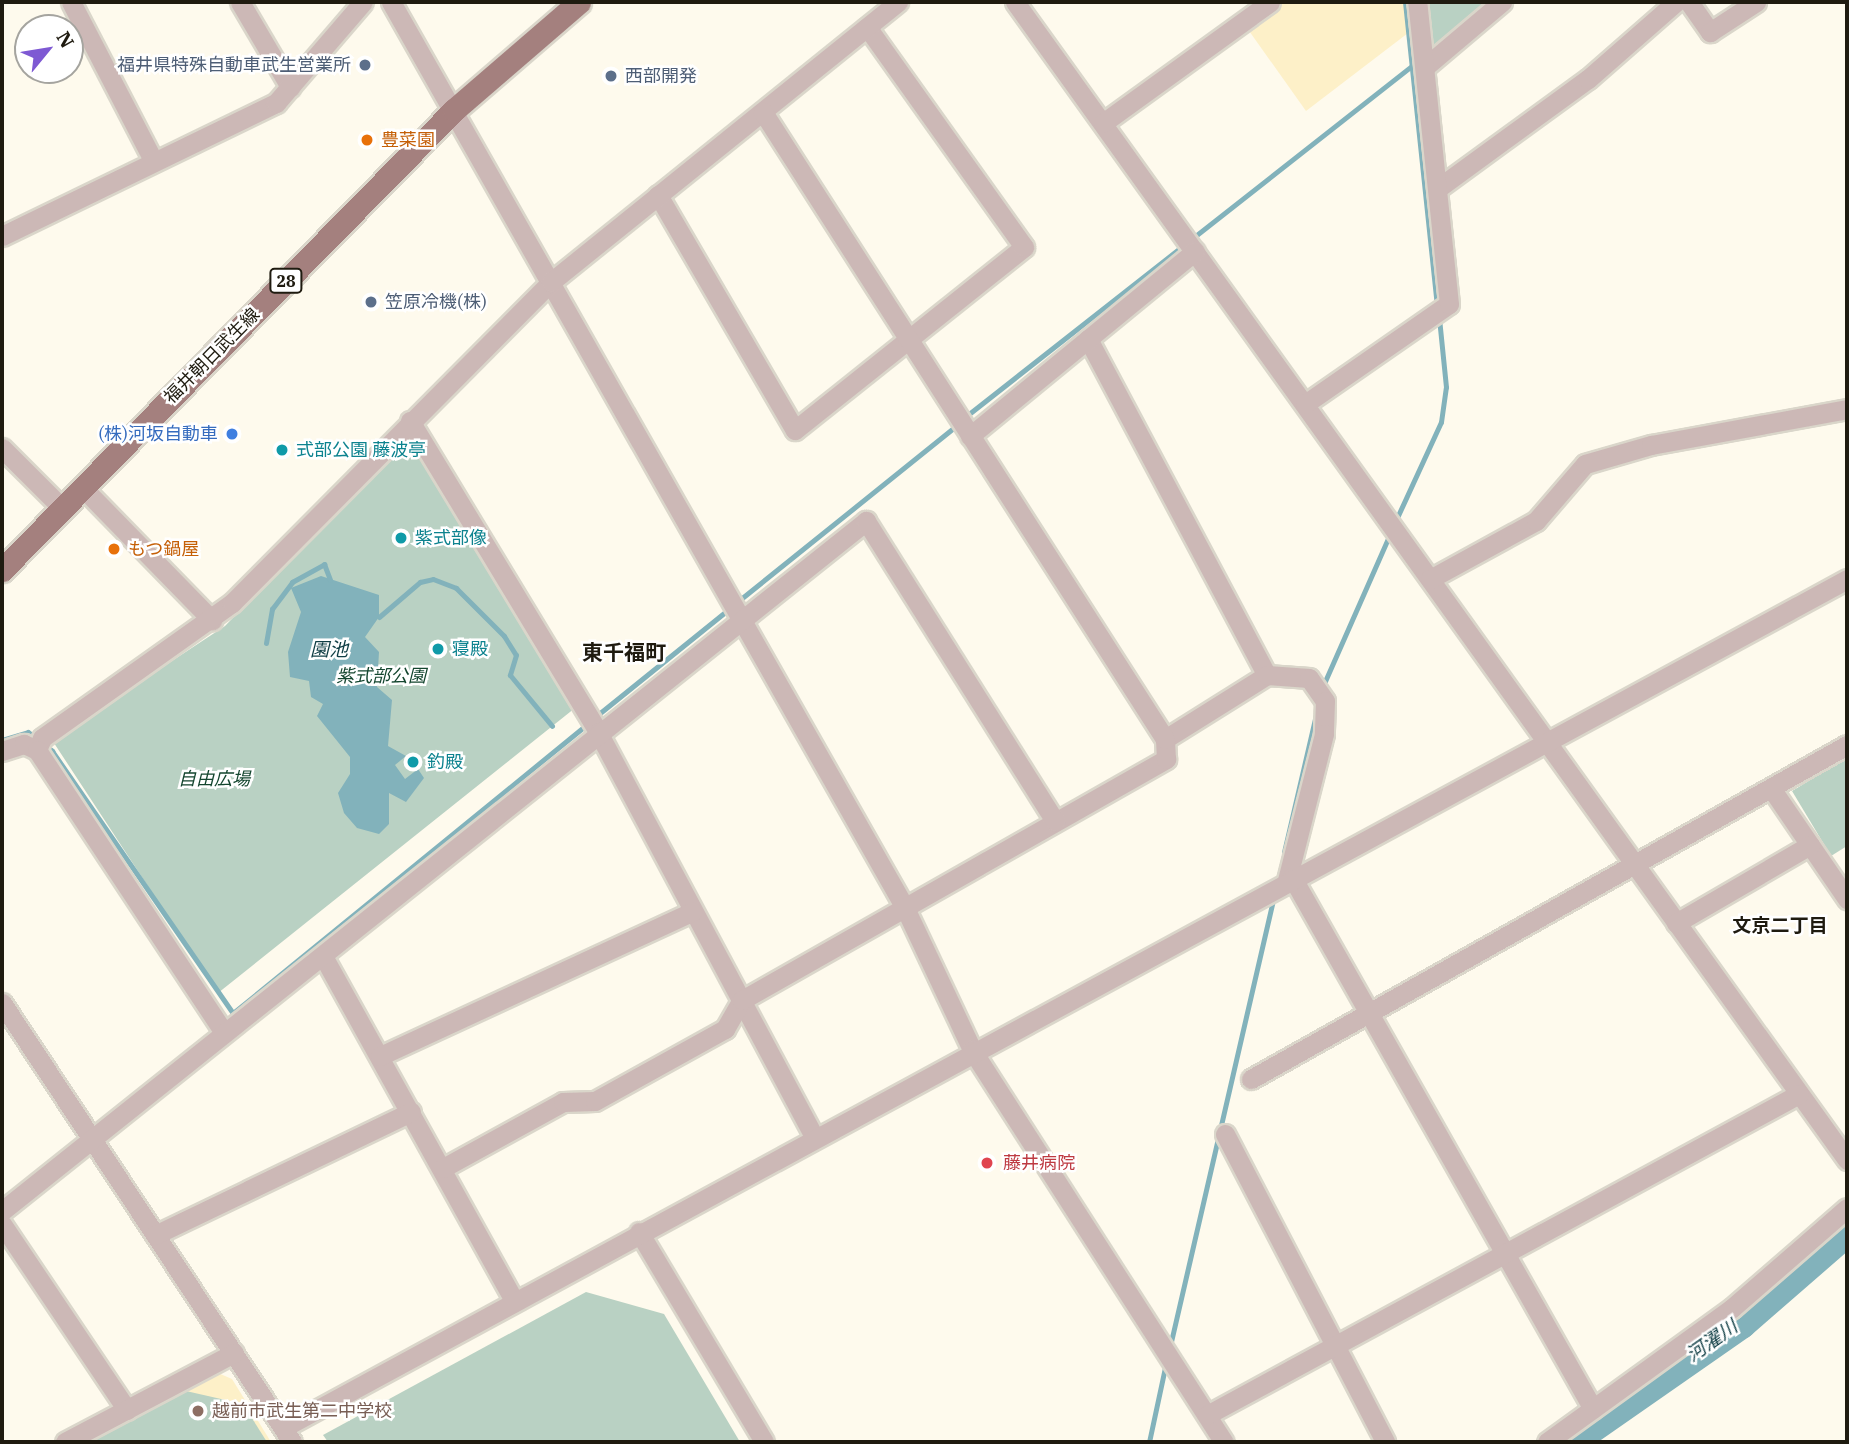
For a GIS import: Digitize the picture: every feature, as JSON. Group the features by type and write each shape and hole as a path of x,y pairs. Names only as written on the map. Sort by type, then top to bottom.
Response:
{"main road":[{"name":"福井朝日武生線","path":"2,570 454,110 579,2"}],"street":[{"path":"71,2 153,162"},
{"path":"240,2 290,87"},
{"path":"2,236 276,103 363,2"},
{"path":"391,2 905,908 972,1050 1224,1442"},
{"path":"37,750 42,738 212,620 551,282 898,2"},
{"path":"1016,2 1847,1160"},
{"path":"1103,123 1270,2"},
{"path":"1305,404 1450,304 1441,186 1417,2"},
{"path":"1425,67 1502,2"},
{"path":"1441,186 1588,79 1676,2"},
{"path":"1689,2 1710,32 1756,2"},
{"path":"658,195 795,430 1024,247 867,27"},
{"path":"443,1168 563,1102 595,1101 725,1029 742,1000 1166,759 1165,739 763,112"},
{"path":"970,436 1195,251"},
{"path":"1088,339 1267,675"},
{"path":"1430,579 1536,521 1585,464 1651,445 1847,409"},
{"path":"410,421 598,732 814,1137"},
{"path":"2,448 62,508"},
{"path":"83,488 212,620"},
{"path":"2,1212 323,956 740,617 866,521 1055,821"},
{"path":"2,1003 288,1435 514,1300 1544,738 1847,579"},
{"path":"1165,739 1267,675 1309,678 1325,701 1324,734 1289,879 1370,1013 1593,1409"},
{"path":"2,751 23,744 37,750 224,1033"},
{"path":"1251,1079 1636,866 1847,745"},
{"path":"1771,788 1847,899"},
{"path":"1676,923 1810,845"},
{"path":"380,1056 692,912"},
{"path":"323,956 514,1300"},
{"path":"1207,1415 1799,1094"},
{"path":"155,1235 411,1112"},
{"path":"1225,1134 1385,1442"},
{"path":"1547,1442 1732,1308 1847,1208"},
{"path":"2,1224 127,1410"},
{"path":"639,1232 764,1442"},
{"path":"65,1442 234,1353"}],"shaded area":[{"path":"1283,2 1409,2 1412,30 1306,111 1247,28"},
{"name":"越前市武生第二中学校","path":"218,1373 232,1379 271,1442 83,1442"}],"green space":[{"path":"1425,2 1496,2 1439,51 1431,49"},
{"name":"紫式部公園","path":"403,442 414,444 575,708 218,993 52,740 225,626"},
{"path":"1847,758 1847,846 1831,856 1792,791"},
{"path":"586,1292 664,1314 740,1442 328,1442 323,1435"},
{"name":"越前市武生第二中学校","path":"186,1391 243,1404 267,1442 87,1442"}],"water":[{"name":"園池","path":"321,576 379,595 379,617 365,637 379,652 377,687 392,700 388,746 406,756 395,765 405,779 418,769 424,778 406,802 389,793 389,824 379,834 357,828 344,813 338,793 350,774 350,757 317,716 323,704 311,697 309,681 290,677 288,652 301,612 291,588"}],"waterway":[{"path":"1405,2 1437,305"},
{"path":"965,417 1414,64"},
{"path":"1395,522 1441,422 1446,387 1439,318"},
{"path":"737,602 958,424"},
{"path":"1322,688 1390,534"},
{"path":"266,643 272,609 292,582 324,564 330,580"},
{"path":"379,617 420,582 433,579 456,588 504,636 516,655 510,675 552,726"},
{"path":"595,717 729,609"},
{"path":"1284,852 1316,715"},
{"path":"2,740 28,732 52,751 233,1013 588,723"},
{"path":"1170,1346 1274,895"},
{"name":"河濯川","path":"1568,1442 1740,1322 1847,1229"},
{"path":"1149,1442 1166,1363"}],"place":[{"name":"福井県特殊自動車武生営業所","path":"365,65"},
{"name":"西部開発","path":"611,76"},
{"name":"豊菜園","path":"367,140"},
{"name":"笠原冷機(株)","path":"371,302"},
{"name":"(株)河坂自動車","path":"232,434"},
{"name":"式部公園 藤波亭","path":"282,450"},
{"name":"紫式部像","path":"401,538"},
{"name":"もつ鍋屋","path":"114,549"},
{"name":"寝殿","path":"438,649"},
{"name":"釣殿","path":"413,762"},
{"name":"藤井病院","path":"987,1163"},
{"name":"越前市武生第二中学校","path":"198,1411"}],"district":[{"name":"東千福町","path":"624,652"},
{"name":"文京二丁目","path":"1780,926"}],"park label":[{"name":"自由広場","path":"214,779"}]}
